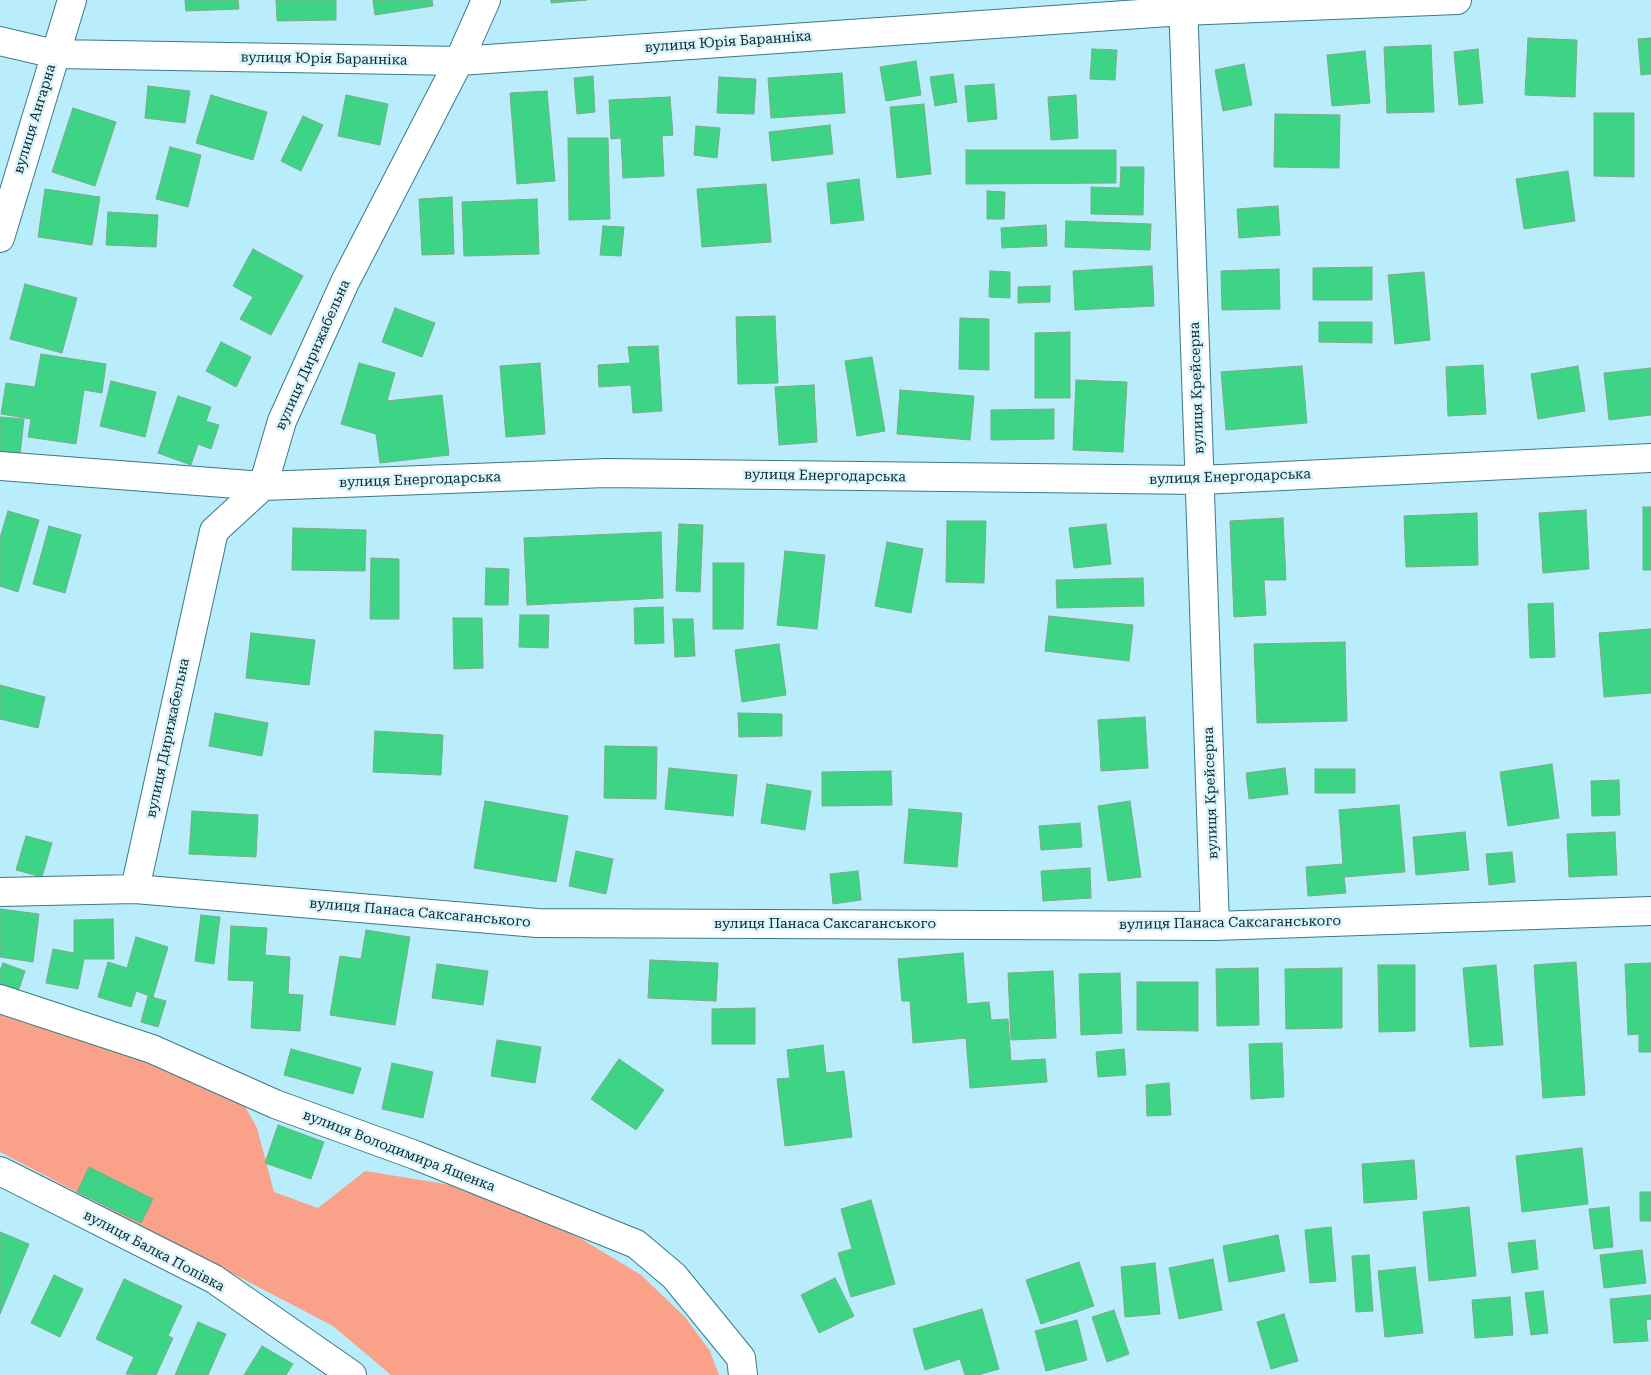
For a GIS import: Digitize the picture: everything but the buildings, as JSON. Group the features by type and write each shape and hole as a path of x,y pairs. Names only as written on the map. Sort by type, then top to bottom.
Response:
{"street":[{"name":"вулиця Ангарна","path":"0,238 72,0"},
{"name":"вулиця Дирижабельна","path":"134,889 214,531 263,486 282,421 345,282 459,61 486,0"},
{"name":"вулиця Юрія Баранніка","path":"0,41 55,54 459,61 1183,5 1457,0"},
{"name":"вулиця Крейсерна","path":"1183,5 1215,926"},
{"name":"вулиця Енергодарська","path":"0,466 263,486 606,473 1201,480 1651,458"},
{"name":"вулиця Панаса Саксаганського","path":"0,892 134,889 537,923 1215,926 1651,911"},
{"name":"вулиця Володимира Ященка","path":"0,999 152,1049 275,1104 415,1155 636,1244 674,1276 741,1358 743,1375"},
{"name":"вулиця Балка Попівка","path":"0,1171 214,1279 352,1375"}],"shaded area":[{"path":"0,1010 133,1057 242,1101 257,1128 274,1192 318,1208 365,1171 464,1187 580,1238 641,1275 685,1317 710,1351 719,1375 391,1375 333,1326 0,1152"}]}
